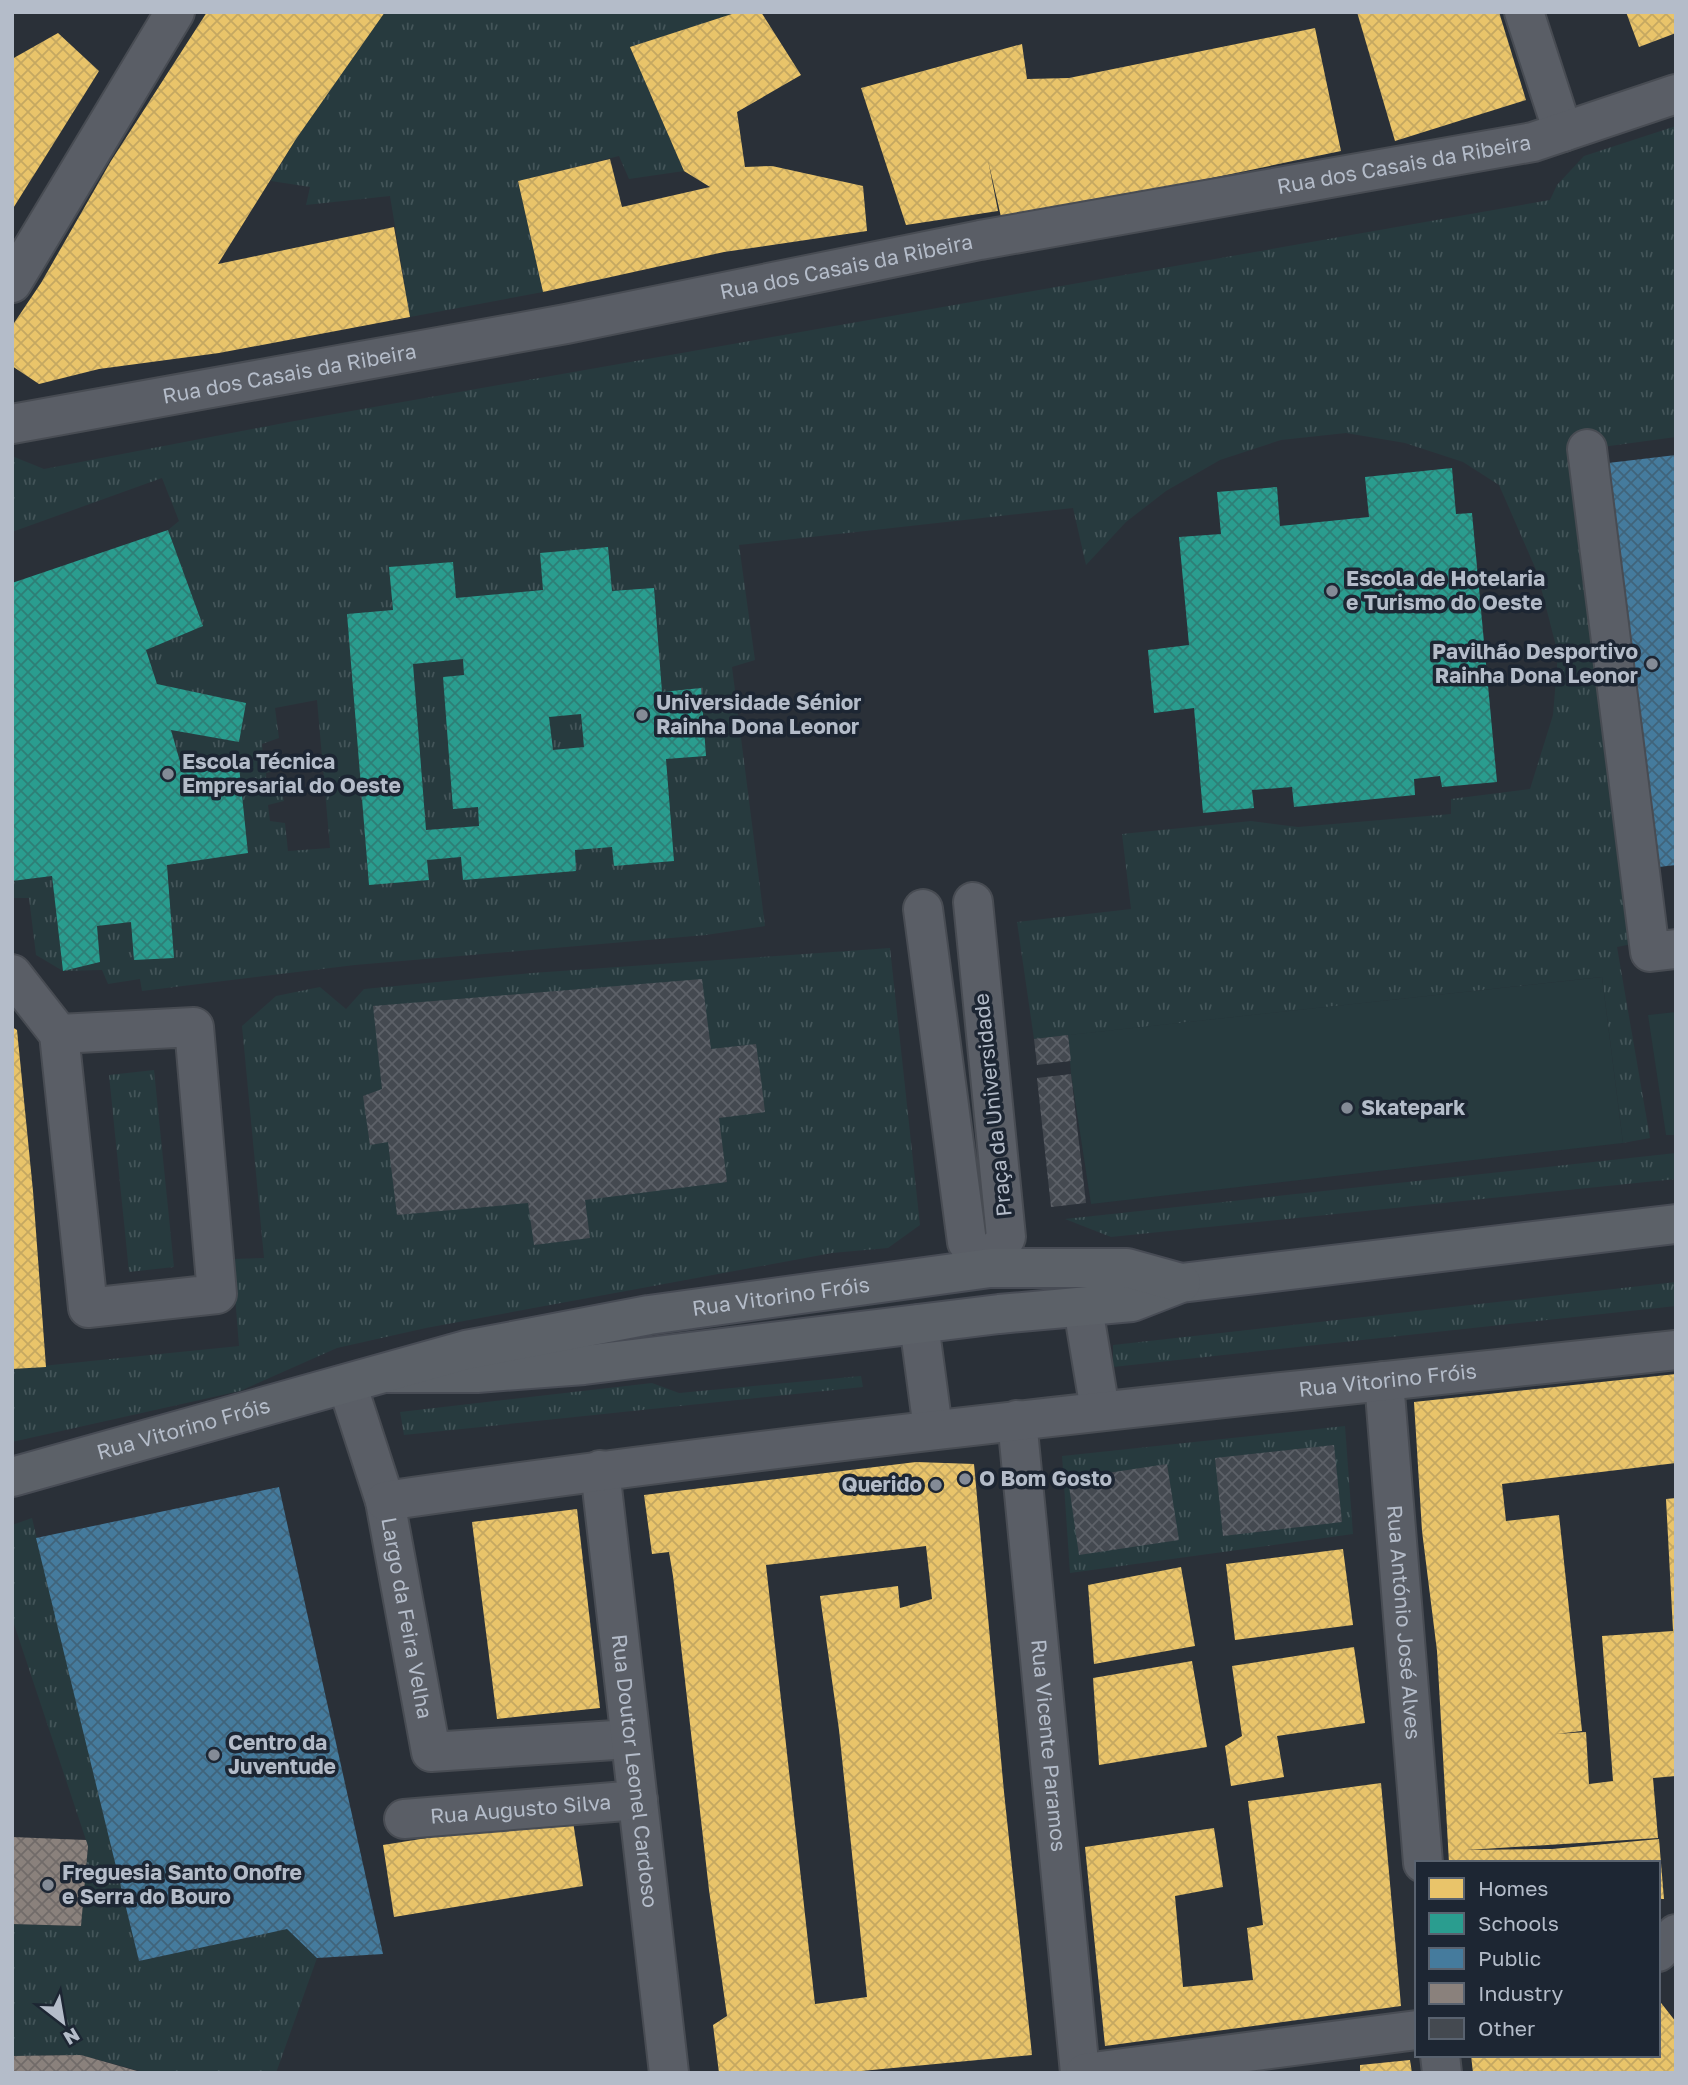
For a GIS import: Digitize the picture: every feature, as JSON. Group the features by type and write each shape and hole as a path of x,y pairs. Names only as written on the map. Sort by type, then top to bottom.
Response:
{"main road":[{"name":"Rua Vitorino Fróis","path":"386,1373 477,1373 584,1365 999,1314 1083,1308 1132,1302 1181,1283 1676,1224"},
{"name":"Rua Vitorino Fróis","path":"15,1479 466,1350 649,1315 990,1268 1127,1268 1181,1283"},
{"path":"990,1268 999,1314"}],"street":[{"path":"12,283 175,12"},
{"path":"1524,12 1563,132"},
{"name":"Rua dos Casais da Ribeira","path":"12,424 566,324 980,240 1532,142 1676,94"},
{"path":"1587,449 1650,952 1676,949"},
{"name":"Praça da Universidade","path":"923,909 967,1242 990,1268 1006,1237 973,902"},
{"path":"12,974 59,1034 88,1308 217,1294 194,1027 59,1034"},
{"path":"1083,1308 1100,1410"},
{"path":"919,1324 933,1429"},
{"name":"Rua Vitorino Fróis","path":"600,1470 1100,1410 1676,1350"},
{"name":"Rua António José Alves","path":"1384,1381 1423,1861"},
{"path":"347,1384 385,1501"},
{"name":"Rua Vicente Paramos","path":"1017,1420 1083,2073"},
{"name":"Largo da Feira Velha","path":"600,1470 385,1501 431,1752 630,1738"},
{"name":"Rua Doutor Leonel Cardoso","path":"600,1470 669,2073"},
{"name":"Rua Augusto Silva","path":"404,1819 638,1800"},
{"path":"1083,2073 1415,2030"}],"green space":[{"path":"385,12 738,12 630,47 684,171 629,179 619,156 518,181 543,292 410,317 390,196 306,205 310,187 271,181 296,139"},
{"path":"1676,126 1676,437 1587,449 1632,944 1617,947 1650,1138 1623,1143 1602,977 1034,1039 1017,922 1131,909 1122,834 1251,821 1298,827 1451,814 1451,799 1530,789 1553,715 1558,654 1537,572 1499,485 1463,462 1405,443 1346,433 1281,440 1220,460 1166,491 1126,522 1086,565 1073,508 739,545 755,660 732,667 765,926 706,935 355,965 142,991 140,979 108,984 102,970 63,971 100,962 97,926 131,922 174,958 167,865 248,853 239,766 181,765 171,730 239,742 246,703 157,684 146,650 203,626 168,530 179,521 162,478 12,532 12,456 44,469 289,422 1550,200 1557,185 1584,156","holes":["317,700 330,848 288,851 285,823 270,821 268,805 284,801 281,789 267,788 266,773 281,769 278,756 263,756 262,744 279,738 275,708"]},
{"path":"52,876 63,971 36,955 29,898 12,898 12,881"},
{"path":"890,948 920,1225 888,1248 832,1253 426,1328 337,1348 240,1391 12,1442 12,1369 239,1346 232,1259 264,1258 242,1026 276,996 320,987 346,1009 364,989 532,973"},
{"name":"Skatepark","path":"1602,977 1623,1143 1091,1204 1071,1074 1068,1035"},
{"path":"1676,1012 1676,1135 1666,1135 1648,1015"},
{"path":"154,1070 174,1267 129,1272 109,1075"},
{"path":"1676,1153 1676,1179 1111,1237 1065,1219"},
{"path":"1676,1282 1676,1306 1113,1367 1113,1345"},
{"path":"861,1376 863,1387 404,1435 400,1412 652,1383 679,1393"},
{"path":"1345,1426 1353,1534 1070,1573 1062,1456"},
{"path":"32,1518 139,1961 287,1929 317,1958 276,2073 147,2073 81,2055 12,2056 12,1924 81,1926 88,1846 12,1618 12,1525"}],"building: Homes":[{"path":"207,12 385,12 296,139 218,264 394,227 410,317 219,353 99,369 39,384 12,366 12,326 41,283 111,161"},
{"path":"738,12 761,12 801,75 737,112 745,167 772,166 863,186 867,231 724,252 543,292 518,181 610,159 622,207 710,187 684,171 630,47"},
{"path":"1357,12 1499,12 1526,100 1395,141"},
{"path":"1626,12 1676,12 1676,33 1639,47"},
{"path":"1315,28 1341,151 1183,184 1001,217 988,160 998,211 906,225 861,88 1022,44 1027,79 1069,78"},
{"path":"58,33 99,71 12,210 12,59"},
{"path":"12,1027 17,1030 33,1191 46,1367 12,1369"},
{"path":"1676,1374 1676,1463 1502,1484 1506,1521 1559,1515 1582,1731 1556,1734 1586,1732 1589,1784 1613,1781 1602,1636 1673,1631 1666,1499 1676,1498 1676,1776 1653,1778 1658,1838 1467,1850 1552,1849 1659,1839 1664,1899 1660,1899 1660,1861 1449,1861 1437,1651 1422,1531 1414,1402"},
{"path":"916,1462 974,1464 1004,1792 1032,2055 840,2073 719,2073 713,2025 727,2016 709,1890 673,1576 669,1552 652,1554 644,1495","holes":["926,1546 932,1599 900,1608 898,1586 820,1596 839,1730 867,1997 815,2004 766,1565"]},
{"path":"577,1509 600,1708 497,1719 472,1522"},
{"path":"1343,1549 1353,1625 1235,1640 1226,1564"},
{"path":"1181,1567 1195,1646 1094,1664 1088,1585"},
{"path":"1354,1647 1365,1723 1277,1736 1284,1777 1231,1786 1225,1746 1242,1736 1232,1666"},
{"path":"1192,1661 1207,1747 1099,1765 1093,1678"},
{"path":"1381,1783 1401,2006 1105,2046 1085,1847 1214,1828 1223,1887 1175,1896 1183,1987 1253,1980 1247,1928 1263,1925 1248,1801"},
{"path":"572,1815 583,1886 394,1917 383,1845"},
{"path":"1660,2002 1676,2022 1676,2073 1473,2073 1471,2057 1660,2057"},
{"path":"1410,2060 1412,2073 1360,2073 1360,2065"}],"building: Schools":[{"name":"Escola de Hotelaria e Turismo do Oeste","path":"1452,468 1456,514 1472,513 1497,782 1442,787 1440,776 1414,779 1415,795 1294,807 1292,787 1252,790 1254,808 1203,813 1194,708 1154,713 1148,650 1189,645 1179,537 1221,534 1217,492 1277,487 1280,526 1369,517 1365,477"},
{"path":"168,530 203,626 146,650 157,684 246,703 239,742 171,730 181,765 239,766 248,853 167,865 174,958 134,960 131,922 97,926 100,962 63,971 52,876 12,881 12,583"},
{"name":"Universidade Sénior Rainha Dona Leonor","path":"608,547 612,591 654,588 662,692 701,688 706,756 666,759 674,861 614,866 612,847 575,850 576,871 463,880 461,857 427,860 429,880 369,885 347,614 393,610 389,567 453,562 456,598 543,590 540,553","holes":["463,659 464,675 443,677 453,809 478,807 479,826 426,830 413,664","581,714 584,747 553,750 549,717"]}],"building: Public":[{"name":"Pavilhão Desportivo Rainha Dona Leonor","path":"1676,455 1676,865 1650,868 1608,463"},
{"name":"Centro da Juventude","path":"279,1487 383,1954 317,1958 287,1929 139,1961 36,1538"}],"building: Industry":[{"name":"Freguesia Santo Onofre e Serra do Bouro","path":"12,1837 86,1840 88,1846 81,1926 12,1924"},
{"path":"81,2055 144,2073 12,2073 12,2056"}],"building: Other":[{"path":"702,979 711,1049 756,1044 761,1079 765,1112 719,1118 727,1182 585,1200 590,1238 534,1245 528,1203 397,1215 388,1142 370,1145 363,1096 382,1089 373,1006"},
{"path":"1068,1035 1071,1061 1037,1065 1034,1039"},
{"path":"1071,1074 1086,1203 1051,1207 1037,1078"},
{"path":"1334,1445 1342,1522 1223,1536 1215,1458"},
{"path":"1167,1464 1179,1540 1079,1555 1068,1479"}],"place":[{"name":"Escola de Hotelaria e Turismo do Oeste","path":"1332,591"},
{"name":"Pavilhão Desportivo Rainha Dona Leonor","path":"1652,664"},
{"name":"Universidade Sénior Rainha Dona Leonor","path":"642,715"},
{"name":"Escola Técnica Empresarial do Oeste","path":"168,774"},
{"name":"Skatepark","path":"1347,1108"},
{"name":"O Bom Gosto","path":"965,1479"},
{"name":"Querido","path":"936,1485"},
{"name":"Centro da Juventude","path":"214,1755"},
{"name":"Freguesia Santo Onofre e Serra do Bouro","path":"48,1885"}]}
